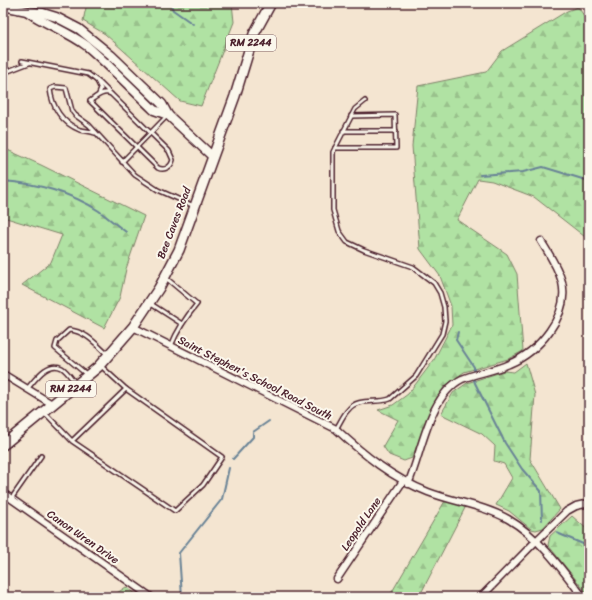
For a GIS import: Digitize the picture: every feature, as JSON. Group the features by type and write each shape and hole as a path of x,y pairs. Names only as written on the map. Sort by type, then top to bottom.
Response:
{"main road":[{"name":"Bee Caves Road","path":"4,442 43,412 99,365 133,327 165,277 179,250 235,96 254,34 271,3"}],"street":[{"path":"3,6 17,6 67,33 82,43 154,110 168,115"},
{"path":"26,11 43,13 56,17 69,23 88,36 111,55 162,104 168,115 212,156"},
{"path":"82,43 88,36"},
{"name":"Leopold Lane","path":"337,578 405,482 432,415 438,404 456,382 498,368 521,358 539,344 551,328 562,301 562,283 554,261 541,241"},
{"name":"Saint Stephen's School Road South","path":"133,327 336,429 363,454 405,482 429,492 492,511 508,519 523,528 536,541 560,567 583,597"},
{"path":"3,374 52,404"},
{"name":"Canon Wren Drive","path":"3,493 151,597"},
{"path":"481,597 567,511 576,506 589,503"}],"lane":[{"path":"22,61 88,74 97,80 171,154 173,160 170,166 165,169 158,168 90,101 99,94 105,92 110,94"},
{"path":"3,74 30,62"},
{"path":"97,80 101,89 99,94"},
{"path":"96,133 79,129 61,117 51,97 50,89 55,87 66,88 72,111 75,115 88,125 96,133 122,162 136,175 158,190 194,206"},
{"path":"336,429 347,410 352,406 362,402 390,400 416,376 442,334 445,321 444,307 440,293 434,282 413,267 364,250 347,242 339,231 333,210 333,152 355,109 365,101"},
{"path":"122,162 168,115"},
{"path":"335,148 396,148 395,115 351,116"},
{"path":"343,132 396,131"},
{"path":"165,277 197,304 182,324 171,346"},
{"path":"149,303 182,324"},
{"path":"87,375 55,348 56,341 69,330 75,330 83,333 108,355"},
{"path":"43,412 72,441 175,511 203,485 222,457 126,389 99,365"},
{"path":"27,389 48,367 54,366 63,369 76,384"},
{"path":"72,441 126,389"},
{"path":"11,499 41,456"}],"path":[{"path":"4,82 5,86"}],"green space":[{"path":"87,3 232,3 234,22 201,106 180,101 105,34 83,21"},
{"path":"578,7 589,23 589,240 534,197 492,181 478,179 457,220 507,254 517,274 523,351 508,359 464,372 444,387 428,417 412,458 404,461 389,455 383,446 398,420 378,410 393,405 408,394 434,360 452,325 451,306 440,276 420,249 412,146 418,86 486,72 502,51 567,11"},
{"path":"3,148 144,216 126,269 120,297 104,328 22,285 51,262 62,235 3,217"},
{"path":"526,363 535,395 530,459 560,509 543,528 536,530 531,529 509,511 496,505 512,478 504,464 494,461 495,446 482,434 441,414 453,393 467,383 504,371 514,372"},
{"path":"445,501 466,506 419,597 389,597"},
{"path":"572,516 589,531 589,596 548,545 550,536"},
{"path":"126,587 140,597 111,597"}],"waterway":[{"path":"170,3 173,10 193,24"},
{"path":"480,175 523,172 543,167 589,181"},
{"path":"3,181 28,184 65,194 99,211 126,232"},
{"path":"458,332 456,340 474,367 474,370"},
{"path":"474,380 505,443 522,469 541,491 542,520"},
{"path":"233,459 253,437 253,432 269,421"},
{"path":"182,597 179,553 222,499 229,468"},
{"path":"557,533 583,544 589,553"}]}
